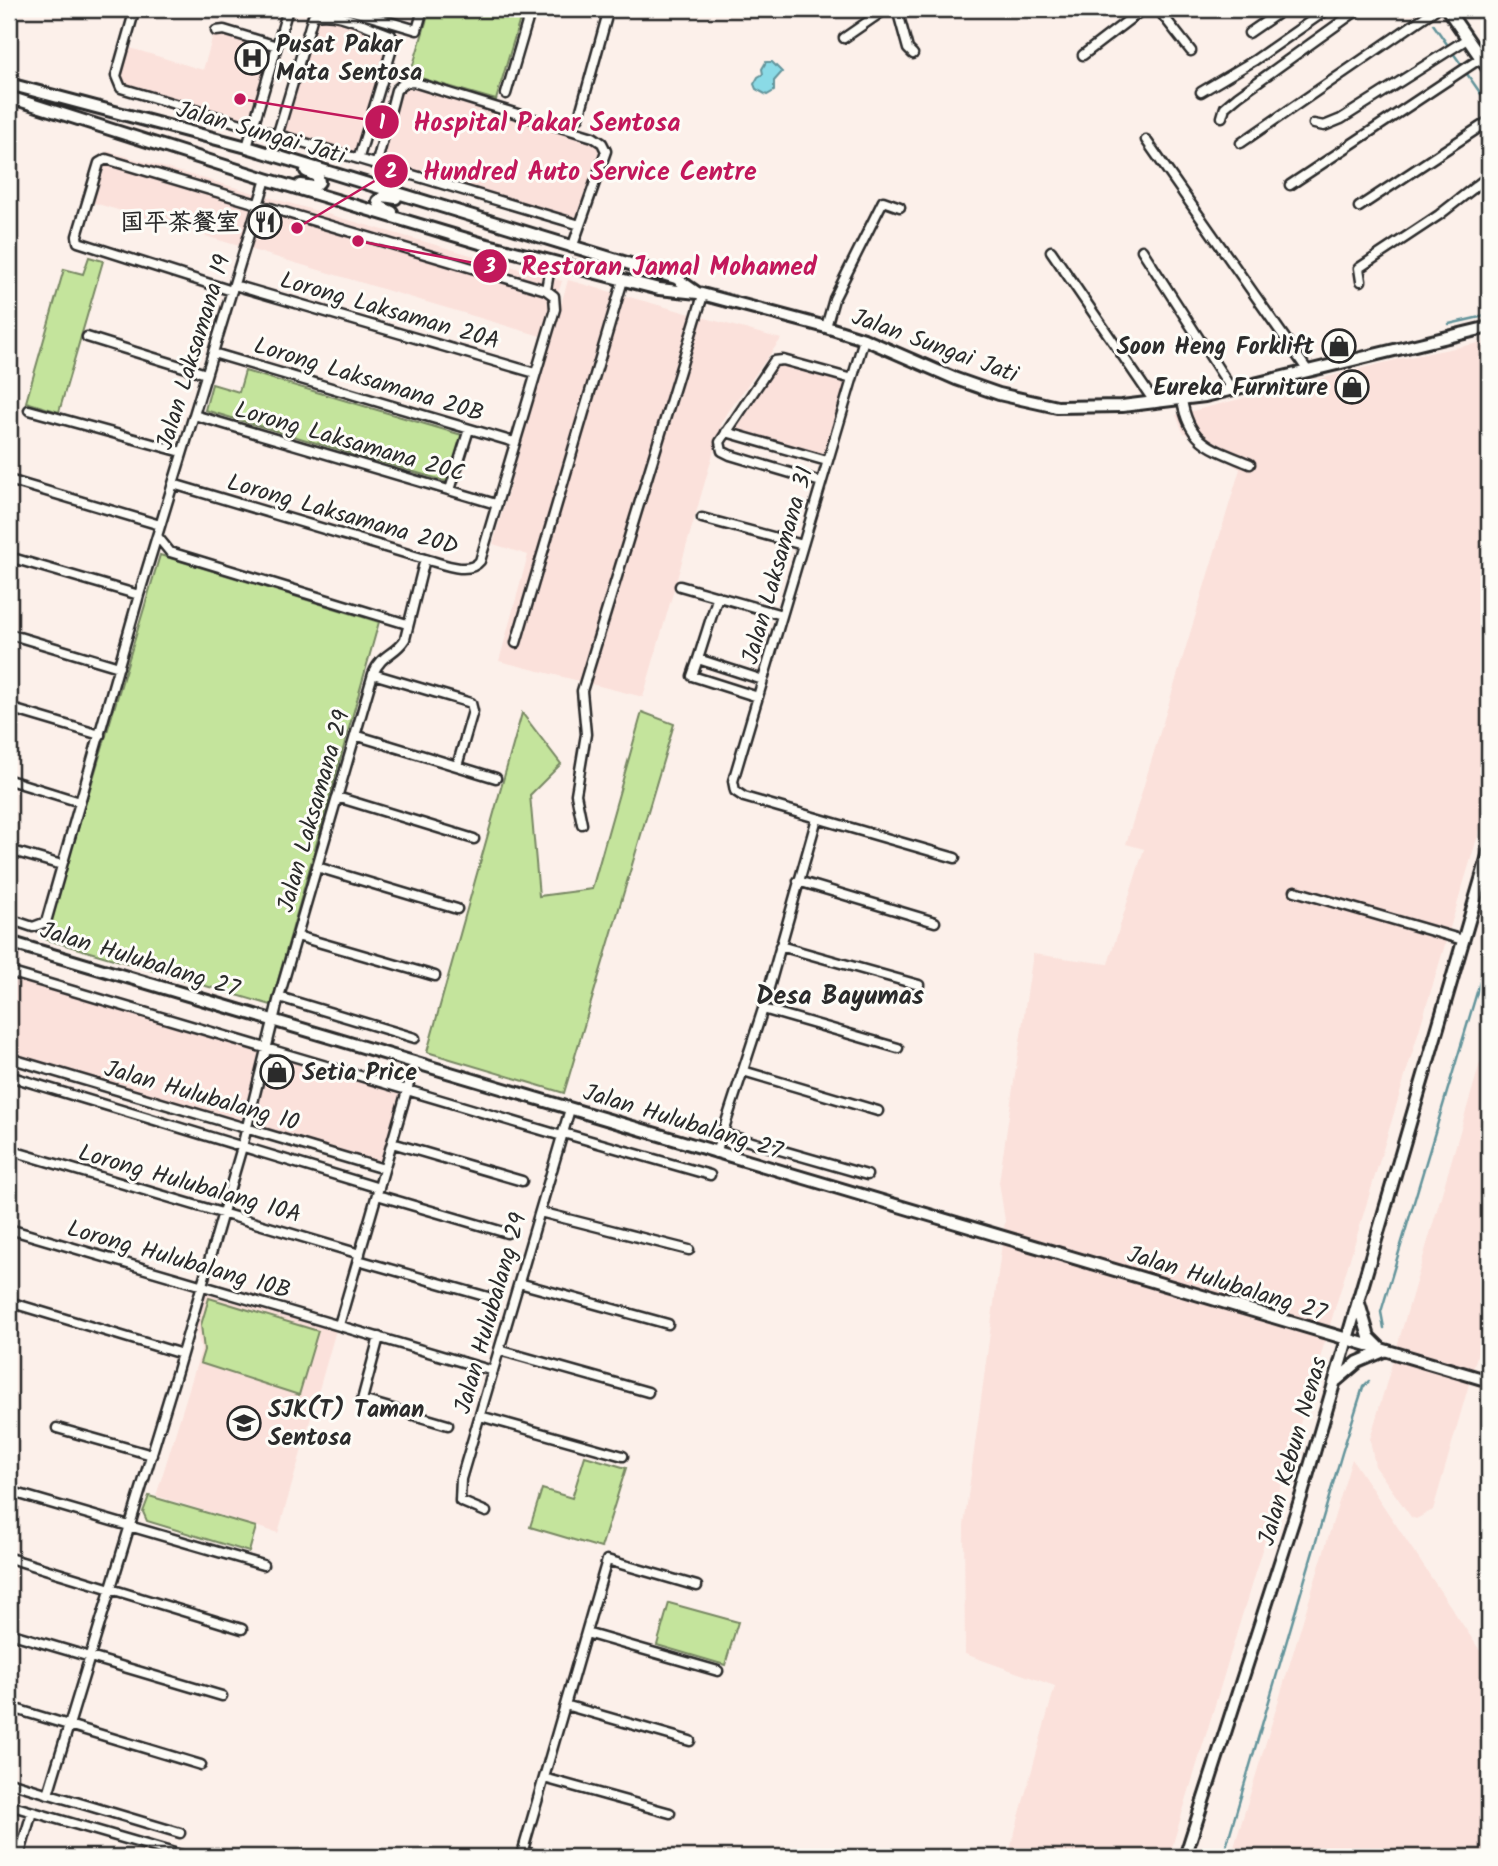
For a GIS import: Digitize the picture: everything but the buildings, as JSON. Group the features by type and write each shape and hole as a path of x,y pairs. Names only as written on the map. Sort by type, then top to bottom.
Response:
{"street":[{"path":"135,9 116,76 121,88 377,162 580,225"},
{"path":"247,148 288,9"},
{"path":"346,9 417,30 424,9"},
{"path":"506,94 531,9"},
{"path":"579,117 609,9"},
{"path":"844,37 886,9"},
{"path":"897,9 908,49 913,54"},
{"path":"1083,55 1143,9"},
{"path":"1158,9 1191,51"},
{"path":"1249,33 1284,9"},
{"path":"1201,92 1255,60 1328,9"},
{"path":"1222,117 1225,107 1238,96 1359,9"},
{"path":"1241,143 1436,9"},
{"path":"1447,9 1489,70"},
{"path":"278,133 313,16 322,13 353,22 391,35 394,42 359,157"},
{"path":"216,31 224,30 277,46"},
{"path":"1314,124 1324,126 1341,119 1468,39"},
{"path":"1290,185 1481,58"},
{"path":"377,162 396,90 404,83 413,82 593,137 603,143 606,151 572,248"},
{"name":"Jalan Sungai Jati","path":"9,84 247,148 436,204 676,278 701,294"},
{"name":"Jalan Sungai Jati","path":"9,97 427,228 623,280 701,294 826,327 864,339 956,379 1031,401 1080,407 1182,400 1489,327"},
{"path":"1359,207 1489,121"},
{"path":"1146,140 1308,372"},
{"path":"269,180 314,187 319,183 318,177 278,158"},
{"name":"Lorong Laksaman 20A","path":"258,204 106,159 99,163 77,236 78,242 535,373"},
{"path":"1361,281 1359,268 1439,215 1489,176"},
{"name":"Jalan Laksamana 19","path":"9,919 41,926 46,922 160,525 258,204 269,180"},
{"path":"427,228 381,207 378,201 384,196 436,204"},
{"path":"826,327 834,299 883,201 900,207"},
{"path":"258,204 546,290 554,296 555,309 496,504"},
{"path":"1142,250 1232,390"},
{"path":"1051,251 1155,403"},
{"path":"546,290 551,261"},
{"path":"516,643 623,280"},
{"path":"582,824 576,794 586,734 582,691 701,294"},
{"path":"87,337 206,374"},
{"name":"Jalan Laksamana 31","path":"817,818 744,797 735,790 733,781 864,339"},
{"name":"Lorong Laksamana 20B","path":"213,353 514,442"},
{"path":"821,482 730,455 722,451 720,442 774,361 783,360 852,379"},
{"path":"1182,400 1185,422 1191,432 1226,454 1250,464"},
{"path":"29,410 182,453"},
{"name":"Lorong Laksamana 20C","path":"194,415 496,504"},
{"path":"450,490 469,429"},
{"path":"726,432 828,461"},
{"path":"9,480 160,525"},
{"name":"Lorong Laksamana 20D","path":"173,484 466,569 475,567 486,541 496,504"},
{"path":"702,518 803,545"},
{"path":"157,536 170,552 407,624"},
{"path":"9,557 139,595"},
{"name":"Jalan Laksamana 29","path":"48,1794 223,1213 279,998 373,674 383,656 401,646 405,639 425,559"},
{"path":"680,586 782,615"},
{"path":"718,596 692,676 758,697"},
{"path":"9,634 119,667"},
{"path":"698,659 763,680"},
{"path":"373,674 471,703 474,711 457,766"},
{"path":"9,708 100,735"},
{"path":"355,735 496,778"},
{"path":"9,780 80,802"},
{"path":"337,797 474,839"},
{"path":"716,1153 763,1009 817,818 955,858"},
{"path":"9,850 62,865"},
{"name":"Jalan Kebun Nenas","path":"1185,1857 1271,1594 1489,852"},
{"path":"317,867 457,909"},
{"path":"798,881 935,922"},
{"path":"1295,891 1463,940"},
{"path":"297,936 435,976"},
{"name":"Jalan Hulubalang 27","path":"9,942 1489,1381"},
{"path":"780,946 919,985"},
{"path":"9,972 562,1135 710,1175"},
{"path":"279,998 415,1038"},
{"path":"763,1009 898,1048"},
{"name":"Jalan Hulubalang 10","path":"9,1058 384,1169"},
{"path":"339,1325 415,1063"},
{"path":"743,1071 878,1111"},
{"name":"Jalan Hulubalang 10","path":"9,1076 242,1147 507,1233"},
{"name":"Jalan Hulubalang 29","path":"486,1511 465,1505 458,1495 570,1109"},
{"path":"724,1133 867,1175"},
{"path":"392,1143 522,1181"},
{"name":"Lorong Hulubalang 10A","path":"9,1150 223,1213 488,1297"},
{"path":"540,1212 689,1250"},
{"name":"Lorong Hulubalang 10B","path":"9,1229 493,1371"},
{"path":"519,1283 668,1324"},
{"path":"1333,1385 1358,1362 1379,1350 1369,1337 1358,1300"},
{"path":"9,1302 182,1354"},
{"path":"379,1337 362,1400 448,1425"},
{"path":"499,1350 648,1392"},
{"path":"480,1416 623,1456"},
{"path":"57,1428 152,1455"},
{"path":"9,1490 263,1565"},
{"path":"9,1558 242,1629"},
{"path":"543,1857 521,1854 607,1560 697,1586"},
{"path":"9,1633 222,1696"},
{"path":"586,1633 718,1671"},
{"path":"565,1705 690,1741"},
{"path":"9,1707 201,1765"},
{"path":"544,1778 670,1814"},
{"path":"9,1782 180,1833"},
{"path":"9,1805 184,1857"},
{"path":"19,1857 32,1812"}],"shaded area":[{"path":"323,16 388,36 390,41 356,153 283,130 316,19"},
{"path":"224,33 273,47 251,121 123,85 119,76 127,47 203,70 213,36"},
{"path":"412,85 599,145 603,151 579,220 381,160 398,93"},
{"path":"107,151 562,281 544,337 91,202"},
{"path":"568,280 781,339 723,419 643,697 499,661 528,555 493,544"},
{"path":"1489,341 1489,799 1169,1857 1008,1857 1055,1686 965,1654 964,1526 1005,1221 999,1182 1033,954 1108,964 1144,849 1126,844 1240,469 1183,432 1176,415 1399,359"},
{"path":"782,362 848,381 826,458 731,430 776,364"},
{"path":"1489,968 1489,1017 1479,1003"},
{"path":"9,975 403,1092 382,1165 9,1055"},
{"path":"1489,1059 1489,1314 1433,1510 1416,1519 1411,1517 1375,1466 1370,1439 1480,1063"},
{"name":"SJK(T) Taman Sentosa","path":"206,1294 336,1330 278,1533 156,1496 201,1350 196,1327"},
{"path":"1352,1459 1489,1664 1489,1857 1231,1857"}],"green space":[{"path":"430,9 523,9 496,100 410,75"},
{"path":"89,257 103,261 59,412 26,402 64,269 83,274"},
{"path":"245,371 462,435 448,482 205,410 212,384 239,392"},
{"path":"160,555 379,622 271,1005 45,939"},
{"path":"642,712 674,724 564,1093 427,1052 522,713 561,764 530,795 539,896 592,889"},
{"path":"209,1298 318,1331 299,1395 200,1363 204,1350 201,1325"},
{"path":"585,1456 626,1468 601,1548 530,1527 542,1489 572,1498"},
{"path":"149,1496 256,1527 249,1552 147,1521 143,1512"},
{"path":"669,1603 738,1622 725,1665 657,1645"}],"water":[{"path":"766,62 772,62 782,72 774,81 774,91 767,95 756,89 754,84 763,74 762,69"}],"waterway":[{"path":"1474,9 1489,30"},
{"path":"1433,24 1449,47"},
{"path":"1453,53 1463,67"},
{"path":"1465,71 1481,94"},
{"path":"1449,324 1489,315"},
{"path":"1384,1328 1381,1312 1489,952"},
{"path":"1223,1857 1342,1453 1363,1387 1369,1381"}],"place":[{"name":"Pusat Pakar Mata Sentosa","path":"252,58"},
{"name":"Hospital Pakar Sentosa","path":"240,99"},
{"name":"国平茶餐室","path":"265,222"},
{"name":"Hundred Auto Service Centre","path":"297,228"},
{"name":"Restoran Jamal Mohamed","path":"358,241"},
{"name":"Soon Heng Forklift","path":"1339,346"},
{"name":"Eureka Furniture","path":"1352,387"},
{"name":"Setia Price","path":"277,1072"},
{"name":"SJK(T) Taman Sentosa","path":"244,1423"}],"district":[{"name":"Desa Bayumas","path":"840,995"}]}
